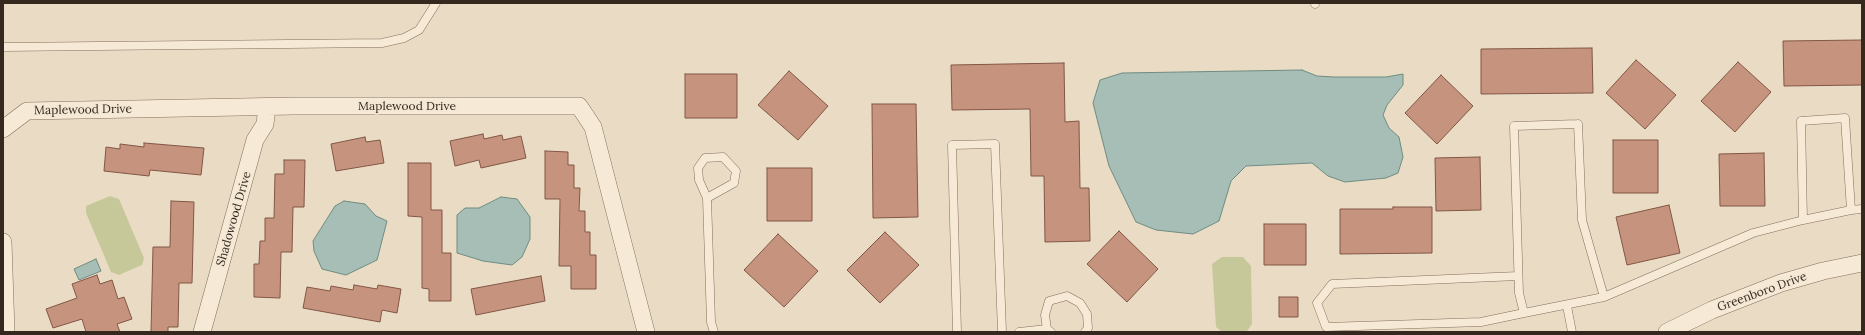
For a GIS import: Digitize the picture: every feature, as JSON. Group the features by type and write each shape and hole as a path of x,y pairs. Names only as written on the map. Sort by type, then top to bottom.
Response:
{"street":[{"name":"Maplewood Drive","path":"3,128 27,111 267,107 579,106 594,127 646,332"},
{"name":"Shadowood Drive","path":"202,332 255,140 265,124 267,107"},
{"path":"3,242 6,332"},
{"name":"Greenboro Drive","path":"1667,332 1712,310 1780,283 1823,271 1862,263"}],"lane":[{"path":"3,48 382,43 404,38 419,30 436,3"},
{"path":"1803,220 1800,121 1845,118 1851,210"},
{"path":"1524,313 1519,293 1518,276 1514,126 1578,124 1582,220 1604,297"},
{"path":"957,332 952,145 994,144 1002,332"},
{"path":"708,198 734,182 736,171 723,157 705,158 698,168 699,180 708,198 711,322 714,332"},
{"path":"1518,276 1332,284 1317,303 1326,326 1481,322 1567,306 1604,297 1753,233 1803,220 1862,209"},
{"path":"1019,332 1049,331 1045,315 1050,301 1068,296 1080,303 1087,314 1088,328 1085,332"},
{"path":"1567,306 1572,332"}],"green space":[{"path":"110,196 119,199 144,258 142,265 119,275 111,272 86,213 86,206"},
{"path":"1222,257 1243,257 1251,266 1252,324 1247,331 1222,332 1216,327 1212,264"}],"shaded area":[{"path":"1302,70 1317,76 1334,77 1386,77 1403,74 1403,85 1387,105 1383,115 1389,128 1399,137 1403,157 1398,173 1386,178 1345,182 1328,176 1312,163 1246,166 1231,181 1219,221 1193,234 1156,230 1136,222 1109,166 1093,103 1100,80 1122,73"},
{"path":"501,197 517,199 530,217 530,239 522,257 512,265 483,261 457,253 457,215 465,208 479,208"},
{"path":"344,201 365,204 376,216 387,221 377,260 346,275 322,269 314,251 313,241 335,206"},
{"path":"96,259 101,271 79,280 74,269"}],"building":[{"path":"1862,40 1862,85 1784,86 1783,41"},
{"path":"1592,48 1593,93 1481,94 1481,49"},
{"path":"1636,60 1676,95 1645,129 1606,93"},
{"path":"1738,62 1771,92 1735,132 1701,101"},
{"path":"1064,63 1065,122 1079,121 1080,188 1089,188 1090,241 1045,242 1044,176 1031,176 1030,109 952,110 951,65"},
{"path":"789,71 828,106 798,140 758,105"},
{"path":"685,74 737,74 737,118 685,118"},
{"path":"1441,75 1473,106 1437,144 1405,113"},
{"path":"872,104 916,104 918,217 873,218"},
{"path":"483,134 484,139 502,135 503,140 521,136 526,158 481,168 479,160 455,166 450,141"},
{"path":"365,137 366,142 380,140 384,163 336,171 331,144"},
{"path":"1613,140 1658,140 1658,193 1613,193"},
{"path":"144,143 204,148 201,175 150,170 149,176 104,171 106,147 120,149 120,144 144,147"},
{"path":"545,151 568,152 568,165 574,165 574,188 580,188 579,211 585,211 585,232 590,232 590,255 596,255 596,289 571,289 571,266 559,266 560,199 545,199"},
{"path":"1764,153 1765,206 1720,206 1719,154"},
{"path":"1480,157 1481,210 1436,211 1435,158"},
{"path":"284,160 305,160 304,207 293,207 292,252 281,252 280,298 254,297 254,264 259,264 260,241 265,241 265,218 274,218 275,174 284,174"},
{"path":"408,163 431,163 431,210 442,210 442,253 451,253 451,301 429,301 429,289 422,288 422,217 408,216"},
{"path":"767,168 812,168 812,221 767,221"},
{"path":"171,201 194,202 192,283 179,283 178,327 168,327 168,332 151,332 153,247 170,247"},
{"path":"1669,205 1680,253 1627,265 1616,217"},
{"path":"1393,207 1432,207 1432,253 1340,254 1340,209 1393,209"},
{"path":"1264,224 1306,224 1306,265 1264,265"},
{"path":"1119,231 1158,269 1127,302 1087,264"},
{"path":"885,232 919,265 880,303 847,270"},
{"path":"778,234 818,271 784,307 744,270"},
{"path":"97,275 100,284 112,280 118,299 124,297 132,319 117,324 120,332 86,332 82,319 53,328 46,309 77,298 72,284"},
{"path":"541,276 545,301 476,315 471,289"},
{"path":"354,285 377,289 378,285 401,289 397,313 382,310 380,322 303,308 307,287 330,291 331,286 353,290"},
{"path":"1279,297 1298,297 1298,317 1279,317"}]}
